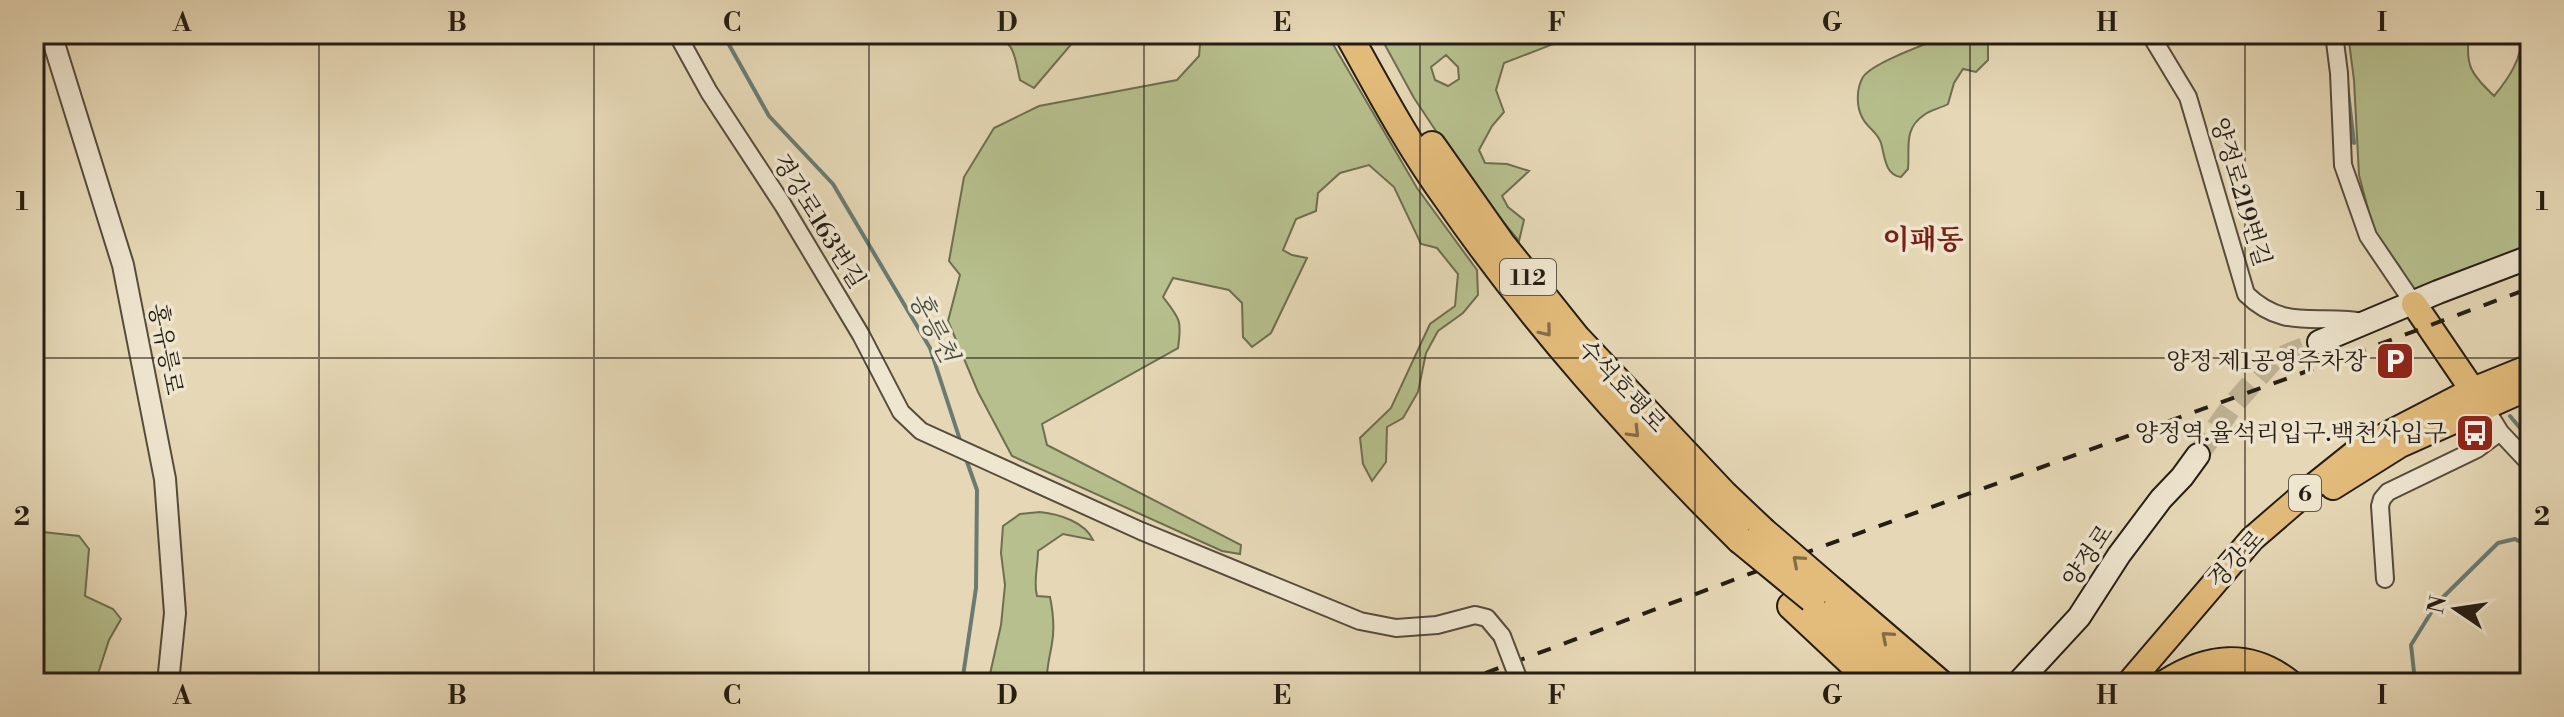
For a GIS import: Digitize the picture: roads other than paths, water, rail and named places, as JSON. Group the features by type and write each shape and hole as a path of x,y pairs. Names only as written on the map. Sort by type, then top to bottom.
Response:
{"highway":[{"name":"수석호평로","path":"1348,34 1390,109 1446,198 1516,293 1582,374 1713,498 1812,599 1940,683"},
{"name":"수석호평로","path":"1368,34 1415,122 1501,243 1713,498 1740,540 1909,683"},
{"path":"1812,599 1873,683"},
{"path":"2166,683 2198,665 2216,662 2247,663 2277,674 2289,683"}],"main road":[{"path":"2319,342 2530,257"},
{"path":"2414,304 2478,398"},
{"name":"경강로","path":"2148,683 2223,589 2283,527 2332,487 2530,367"},
{"name":"경강로","path":"2129,683 2252,539 2361,448 2478,398 2530,387"},
{"name":"양정로","path":"2018,683 2079,617 2119,555 2198,455"}],"street":[{"name":"홍유릉로","path":"51,34 123,265 165,479 175,613 168,683"},
{"name":"경강로163번길","path":"677,34 709,92 783,205 861,335 901,412 921,431 1141,531 1360,621 1396,628 1437,625 1475,615 1487,618 1502,636 1520,683"},
{"name":"양정로219번길","path":"2150,34 2188,97 2246,294 2261,309 2278,316 2341,318 2367,323"},
{"path":"2334,34 2343,165 2368,236 2414,304"},
{"path":"2478,398 2500,432 2530,464"},
{"path":"2385,579 2380,506 2384,495 2477,449 2500,432"}],"waterway":[{"name":"홍릉천","path":"723,34 769,116 833,184 930,348 961,443"},
{"path":"2347,84 2354,143"},
{"path":"2510,416 2530,440"},
{"name":"홍릉천","path":"962,683 976,588 977,490 966,459"},
{"path":"2421,683 2414,672 2411,645 2437,603 2498,543 2515,539 2530,547"}],"tunnel":[{"path":"2198,455 2232,406 2272,361 2319,342"}],"railway":[{"path":"1459,683 2530,288"}],"place":[{"name":"양정 제1공영주차장","path":"2395,361"},
{"name":"양정역.율석리입구.백천사입구","path":"2475,433"}],"district":[{"name":"이패동","path":"1923,239"}]}
